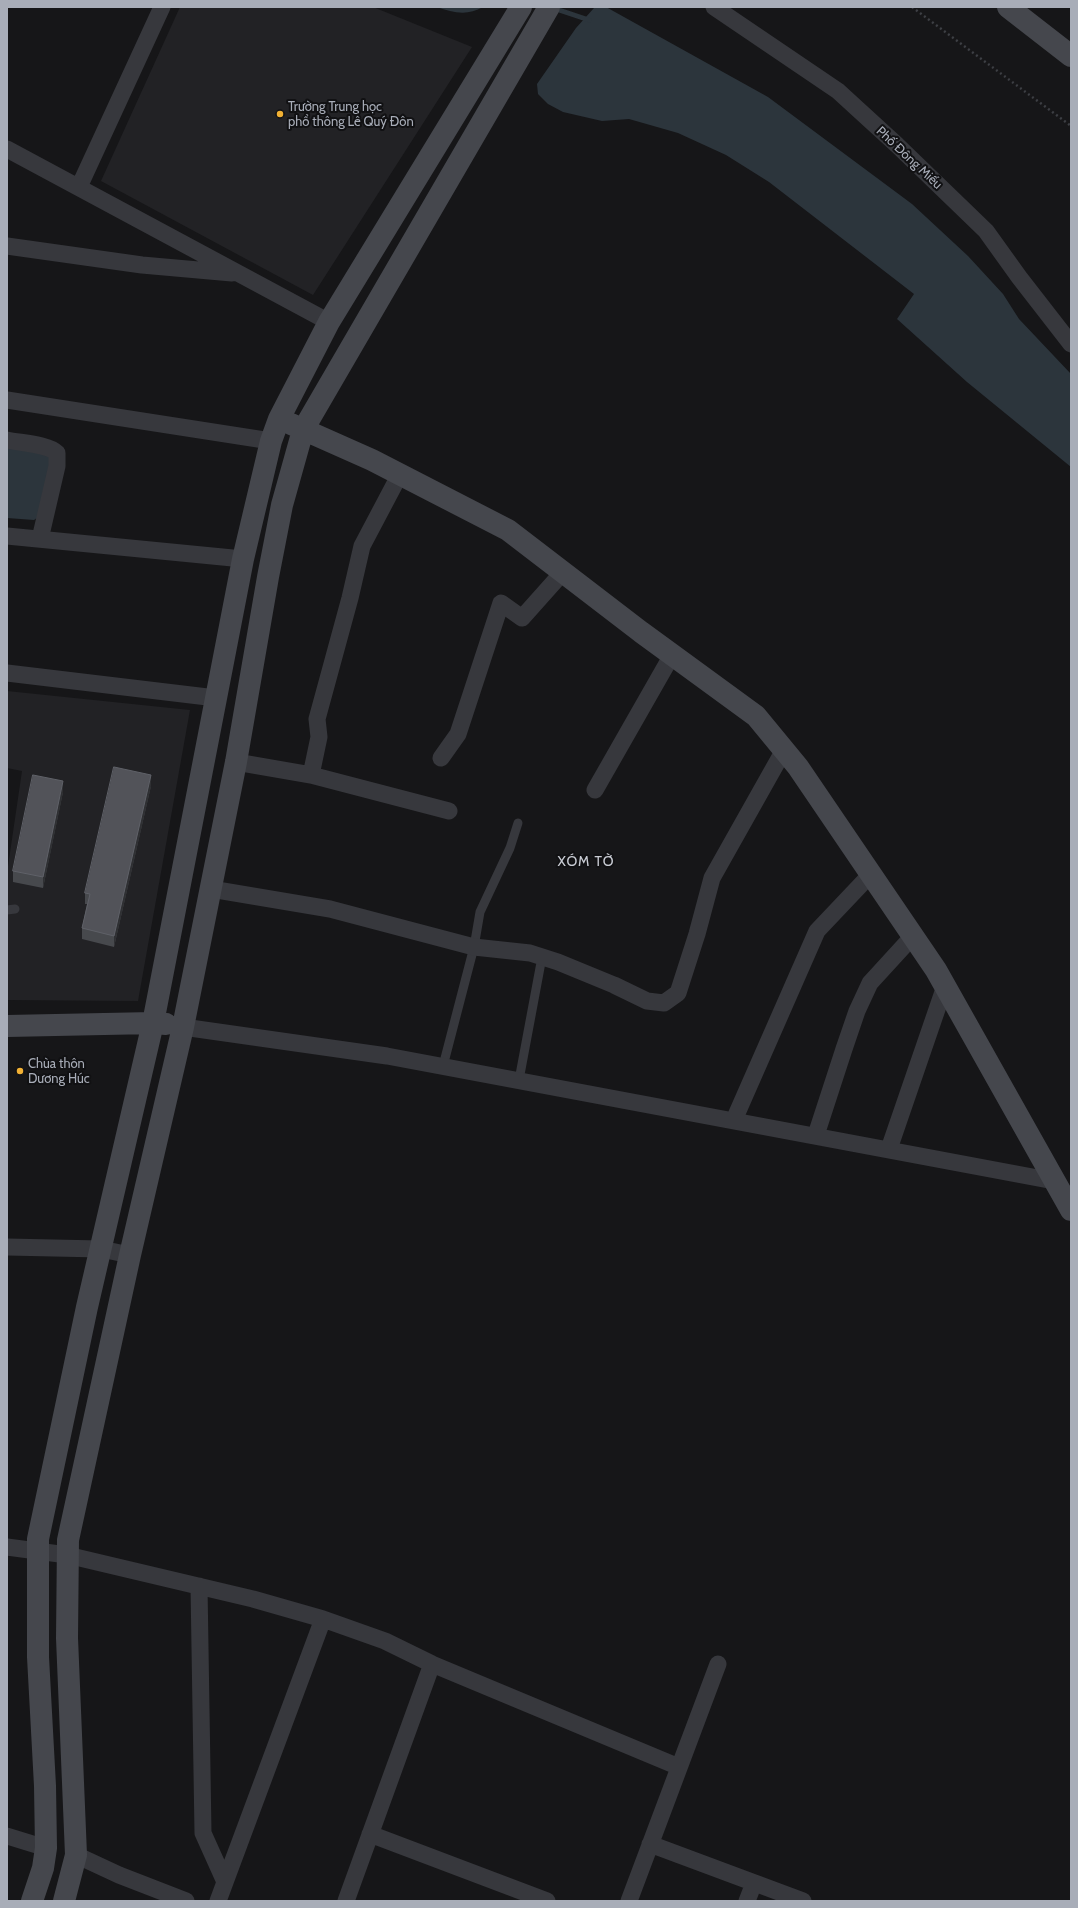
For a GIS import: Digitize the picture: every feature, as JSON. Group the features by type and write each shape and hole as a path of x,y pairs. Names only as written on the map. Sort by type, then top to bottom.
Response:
{"main road":[{"path":"32,1901 43,1868 46,1848 45,1786 38,1657 37,1550 39,1531 153,1023 243,559 271,441 279,419 329,322 427,164 521,7"},
{"path":"64,1901 76,1855 67,1638 68,1540 130,1255 183,1027 236,762 266,585 282,506 303,430 549,7"},
{"path":"1008,7 1071,56"},
{"path":"427,164 449,178"},
{"path":"279,419 400,474 508,530 672,655 756,716 798,767 913,936 945,986 1071,1210"},
{"path":"7,1026 153,1023 183,1027"},
{"path":"46,1848 76,1855"}],"street":[{"path":"78,187 162,7"},
{"name":"Phố Đông Miếu","path":"714,7 838,91 986,230 1019,277 1071,344"},
{"path":"7,149 329,322"},
{"path":"7,246 142,265 240,274"},
{"path":"7,400 271,441"},
{"path":"7,440 47,447 57,453 57,466 40,539"},
{"path":"311,775 318,737 317,719 350,598 362,546 400,474"},
{"path":"7,536 243,559"},
{"path":"441,758 458,734 501,603 522,618 563,572"},
{"path":"595,790 672,655"},
{"path":"7,673 216,698"},
{"path":"211,889 330,909 474,947 530,953 614,985 647,1001 664,1003 678,993 712,878 784,750"},
{"path":"236,762 311,775 449,811"},
{"path":"734,1120 818,931 871,874"},
{"path":"816,1135 857,1011 870,983 913,936"},
{"path":"889,1150 945,986"},
{"path":"183,1027 379,1054 1054,1181"},
{"path":"7,1247 102,1250 130,1255"},
{"path":"7,1547 67,1555 254,1599 323,1619 385,1641 432,1664 679,1767"},
{"path":"199,1586 203,1833 225,1882"},
{"path":"218,1901 323,1619"},
{"path":"346,1901 432,1664"},
{"path":"629,1901 718,1664"},
{"path":"370,1834 547,1901"},
{"path":"7,1836 46,1848"},
{"path":"650,1844 803,1901"},
{"path":"76,1855 119,1875 186,1901"},
{"path":"747,1901 754,1883"}],"lane":[{"path":"443,1066 474,947 480,912 510,848 518,824"},
{"path":"519,1080 542,957"}],"path":[{"path":"912,7 1071,126"}],"shaded area":[{"name":"Trường Trung học phổ thông Lê Quý Đôn","path":"180,7 373,7 472,47 313,295 101,181"},
{"path":"437,7 483,7 472,12 460,13"},
{"path":"606,7 768,97 912,204 968,256 1003,294 1019,319 1071,374 1071,467 967,382 897,319 914,294 769,182 726,155 678,133 629,119 602,121 563,112 548,104 538,94 537,84 576,28 594,8"},
{"path":"7,445 47,453 51,461 37,518 34,520 7,518"},
{"path":"7,691 190,710 138,1001 7,1000 7,873 22,771 7,768"}],"building":[{"path":"114,767 151,775 114,936 82,928 90,894 85,893"},
{"path":"33,775 63,781 43,877 13,871"}],"waterway":[{"path":"559,10 589,20"}],"place":[{"name":"Trường Trung học phổ thông Lê Quý Đôn","path":"280,114"},
{"name":"Chùa thôn Dương Húc","path":"20,1071"}],"district":[{"name":"XÓM TỜ","path":"586,862"}]}
